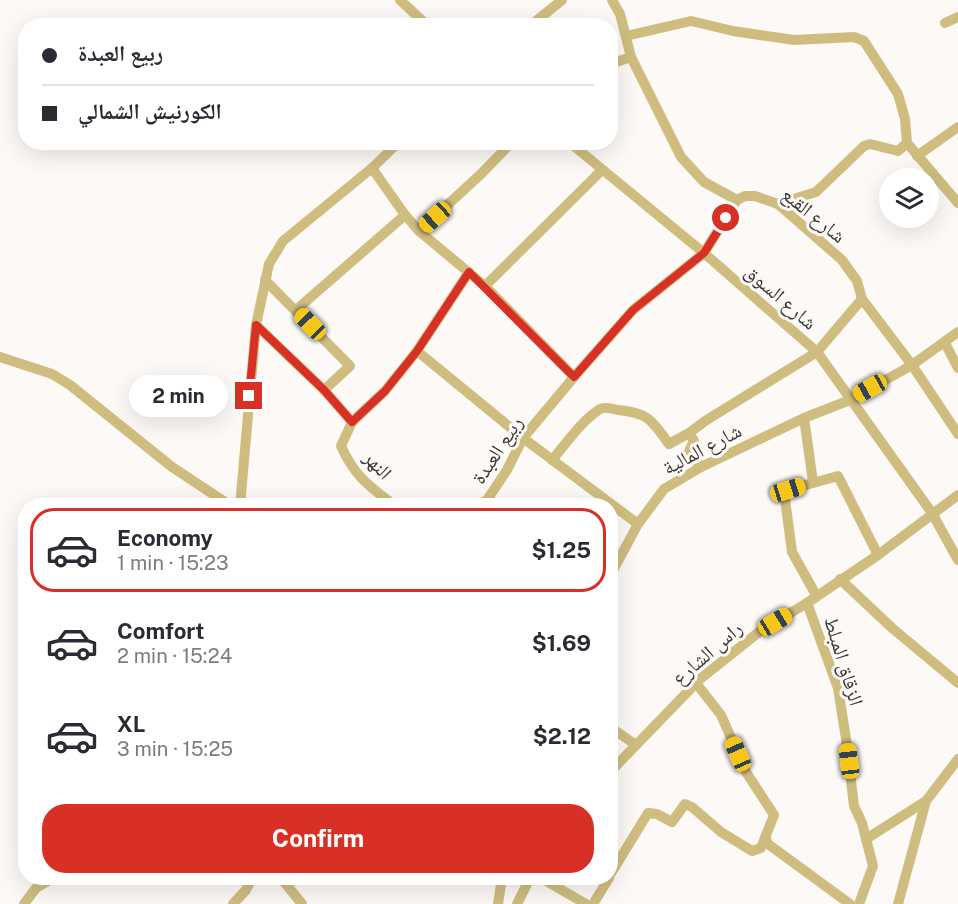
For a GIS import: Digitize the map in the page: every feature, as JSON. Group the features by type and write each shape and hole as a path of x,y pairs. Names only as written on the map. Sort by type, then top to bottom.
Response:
{"street":[{"path":"400,0 419,18"},
{"path":"540,18 562,0"},
{"name":"شارع القبع","path":"612,0 620,14 631,57 681,157 704,182 738,200 745,196 754,196 778,204 842,260 857,280 862,300 912,365 958,434"},
{"path":"945,23 958,17"},
{"path":"626,36 691,21 734,32 794,40 854,37 864,41 898,94 905,119 907,143 958,203"},
{"path":"618,61 631,57"},
{"path":"916,156 958,127"},
{"path":"778,204 816,192 864,146 870,144 898,151 907,143"},
{"path":"241,498 256,325 268,264 283,241 391,150"},
{"path":"419,231 504,150"},
{"name":"شارع السوق","path":"579,150 704,253 818,352 932,513 958,560"},
{"path":"372,168 419,231 485,286 574,377"},
{"path":"485,286 602,170"},
{"name":"ربيع العبدة","path":"488,498 507,470 523,438 574,377 633,310 704,253 738,200"},
{"path":"296,310 405,215"},
{"name":"النهر","path":"384,498 363,482 350,466 342,446 352,422 385,391 417,351 469,272"},
{"path":"265,280 350,366 324,390"},
{"path":"552,460 578,429 606,407 633,411 647,417 669,444 818,352 862,300"},
{"path":"256,325 324,390 352,422"},
{"name":"شارع المالية","path":"618,561 638,524 664,489 701,467 804,418 850,400 912,365 958,332"},
{"path":"945,343 958,368"},
{"path":"417,351 523,438 603,498"},
{"path":"0,357 35,367 70,385 172,467 219,498"},
{"path":"804,418 813,482"},
{"path":"689,433 694,441 689,451 701,467"},
{"name":"الزقاق المبلط","path":"859,904 873,866 854,806 838,688 811,599 792,552 785,493 788,490 838,476 878,555"},
{"name":"راس الشارع","path":"618,764 696,683 759,632 878,555 958,495"},
{"path":"618,509 638,524"},
{"path":"840,579 891,628 958,683"},
{"path":"618,863 648,813 657,814 672,822 685,804 692,807 721,832 752,851 761,848 774,815 746,772 721,715 696,683"},
{"path":"618,733 636,745"},
{"path":"866,839 926,801 958,759"},
{"path":"898,904 926,801"},
{"path":"765,837 768,844 845,902"},
{"path":"24,904 41,885"},
{"path":"233,904 248,885"},
{"path":"287,885 302,904"},
{"path":"498,904 501,885"},
{"path":"517,904 526,885"},
{"path":"553,885 586,904"},
{"path":"593,904 605,885"}],"route":[{"path":"249,396 256,325 324,390 352,422 385,391 417,351 469,272 574,377 633,310 704,253 726,218"}]}
